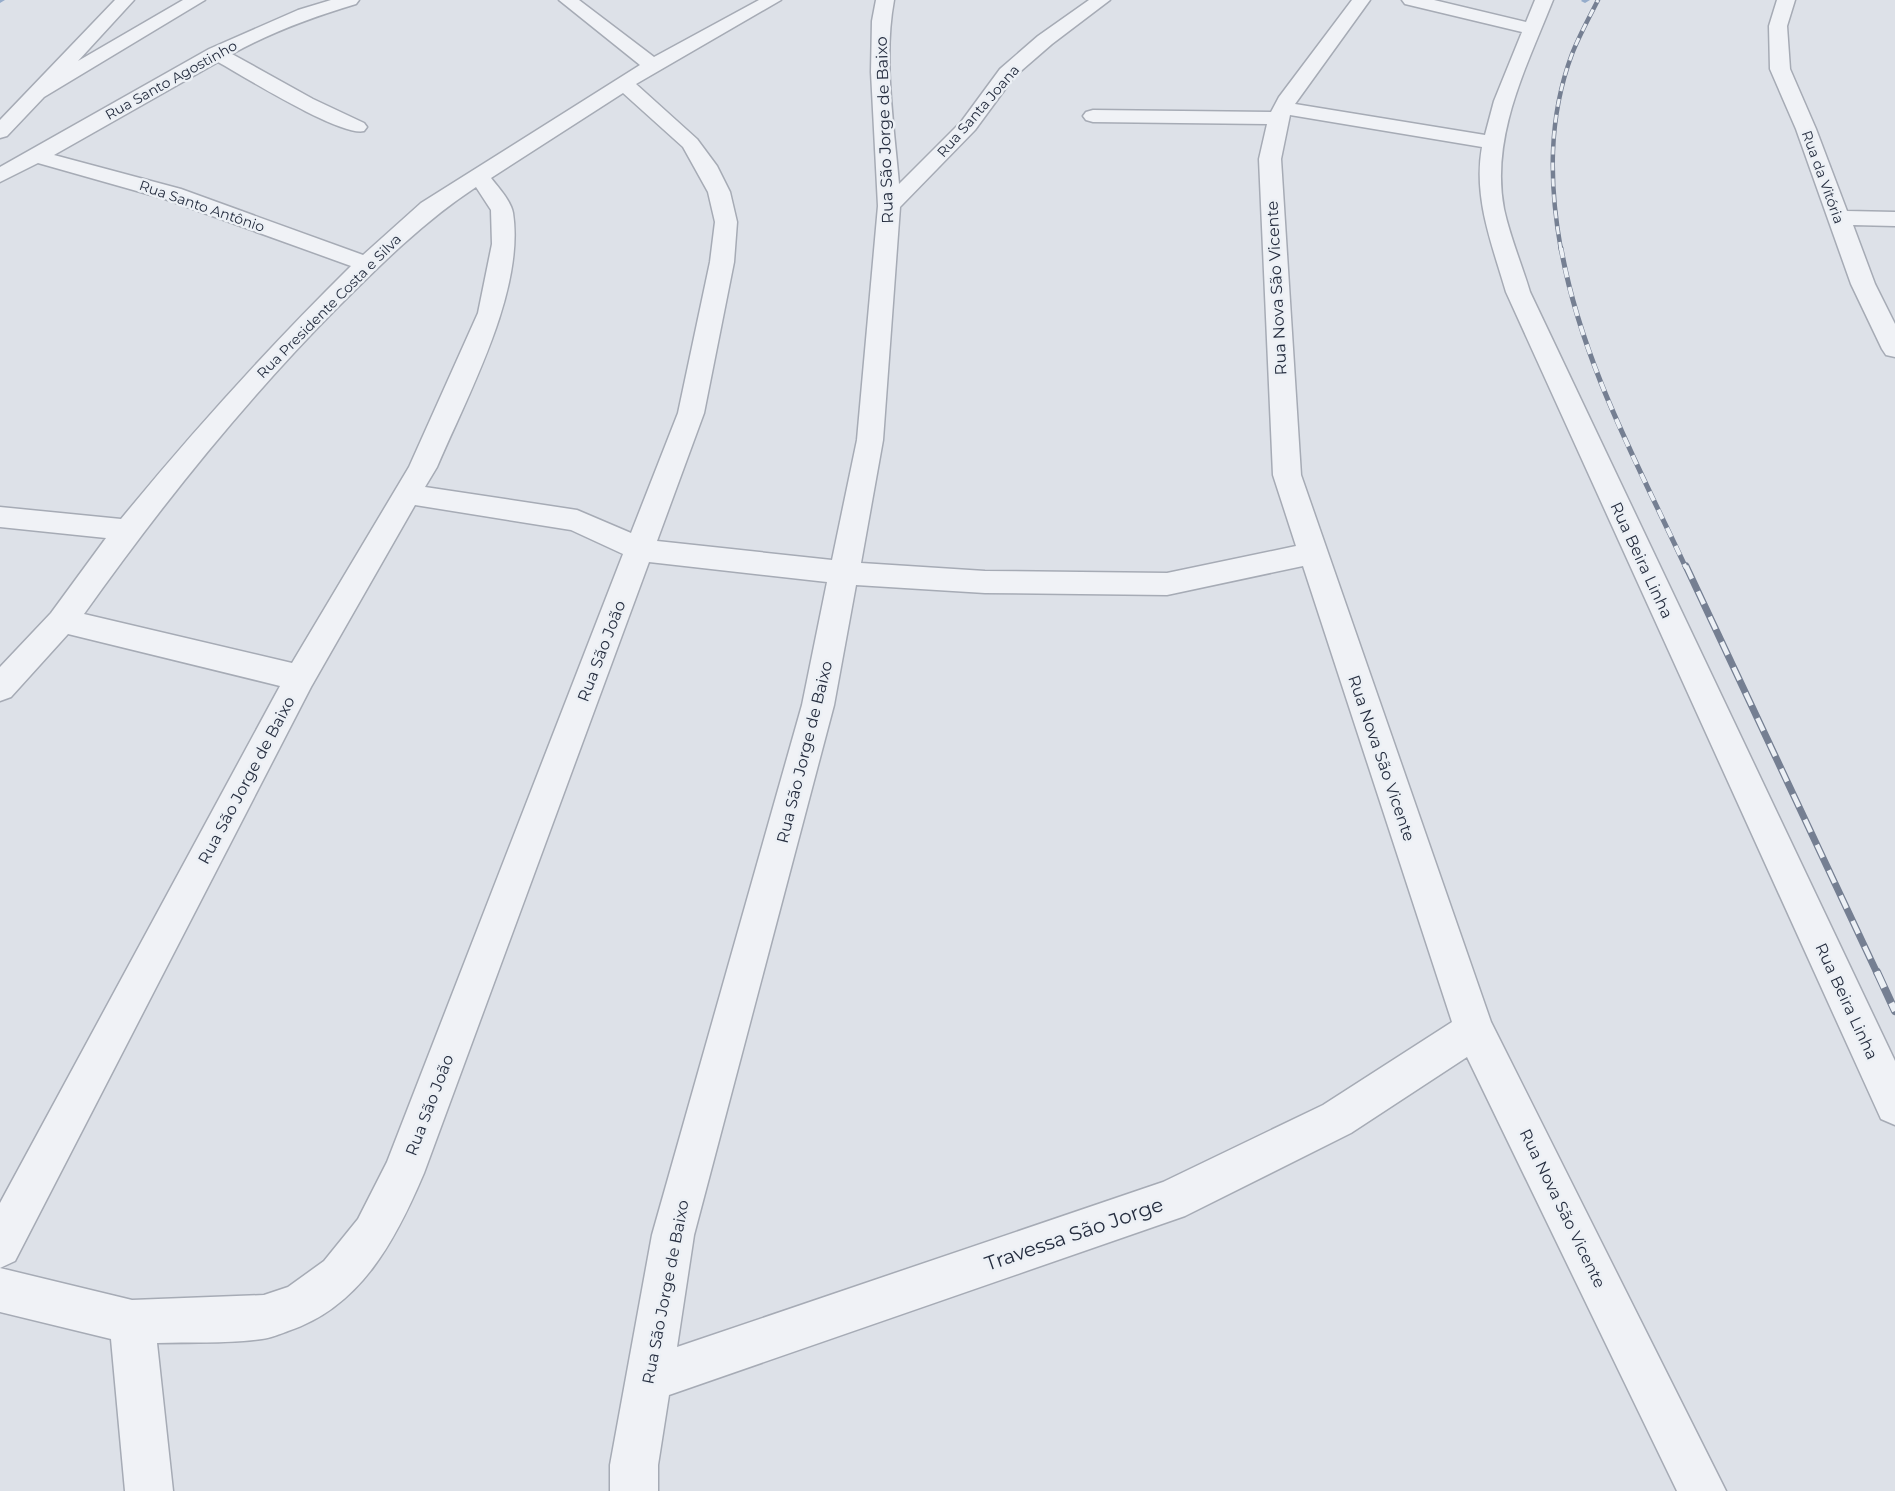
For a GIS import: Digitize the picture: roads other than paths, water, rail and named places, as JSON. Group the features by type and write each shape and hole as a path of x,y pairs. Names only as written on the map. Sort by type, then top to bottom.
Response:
{"street":[{"path":"0,132 125,0"},
{"path":"37,93 196,0"},
{"name":"Rua Santo Agostinho","path":"0,176 216,53 304,14 350,0"},
{"path":"568,0 653,65"},
{"name":"Rua Presidente Costa e Silva","path":"0,688 62,621 128,530 178,468 287,344 367,264 429,208 623,83 772,0"},
{"name":"Rua São Jorge de Baixo","path":"634,1491 634,1466 647,1380 673,1235 818,705 870,440 889,206 881,72 881,21 885,0"},
{"name":"Rua Santa Joana","path":"889,206 968,126 1007,73 1045,40 1101,0"},
{"name":"Rua Nova São Vicente","path":"1360,0 1281,113 1270,159 1287,475 1474,1030 1702,1491"},
{"path":"1411,0 1533,29"},
{"name":"Rua Beira Linha","path":"1544,0 1502,109 1491,156 1493,206 1518,292 1895,1105"},
{"name":"Rua da Vitória","path":"1786,0 1778,26 1780,69 1806,129 1863,284 1895,349"},
{"path":"216,53 306,103 357,127"},
{"name":"Rua São João","path":"0,1290 132,1322 264,1317 300,1305 339,1276 373,1234 403,1173 691,413 722,262 726,222 714,183 706,166 690,143 623,83"},
{"path":"1093,116 1281,113 1495,143"},
{"name":"Rua Santo Antônio","path":"35,156 173,194 367,264"},
{"name":"Rua São Jorge de Baixo","path":"0,1246 300,678 423,467 490,313 503,244 502,210 480,177"},
{"path":"1838,218 1895,219"},
{"path":"407,494 577,520 640,550 844,573 985,582 1167,584 1313,553"},
{"path":"0,517 128,530"},
{"path":"62,621 300,678"},
{"name":"Travessa São Jorge","path":"647,1380 1170,1201 1337,1119 1474,1030"},
{"path":"132,1322 149,1491"}],"railway":[{"path":"1561,250 1553,176 1558,102 1572,54 1598,0"},
{"path":"1561,248 1570,290 1597,372 1613,412 1686,568"},
{"path":"1686,566 1877,973"},
{"path":"1877,972 1895,1011"}]}
